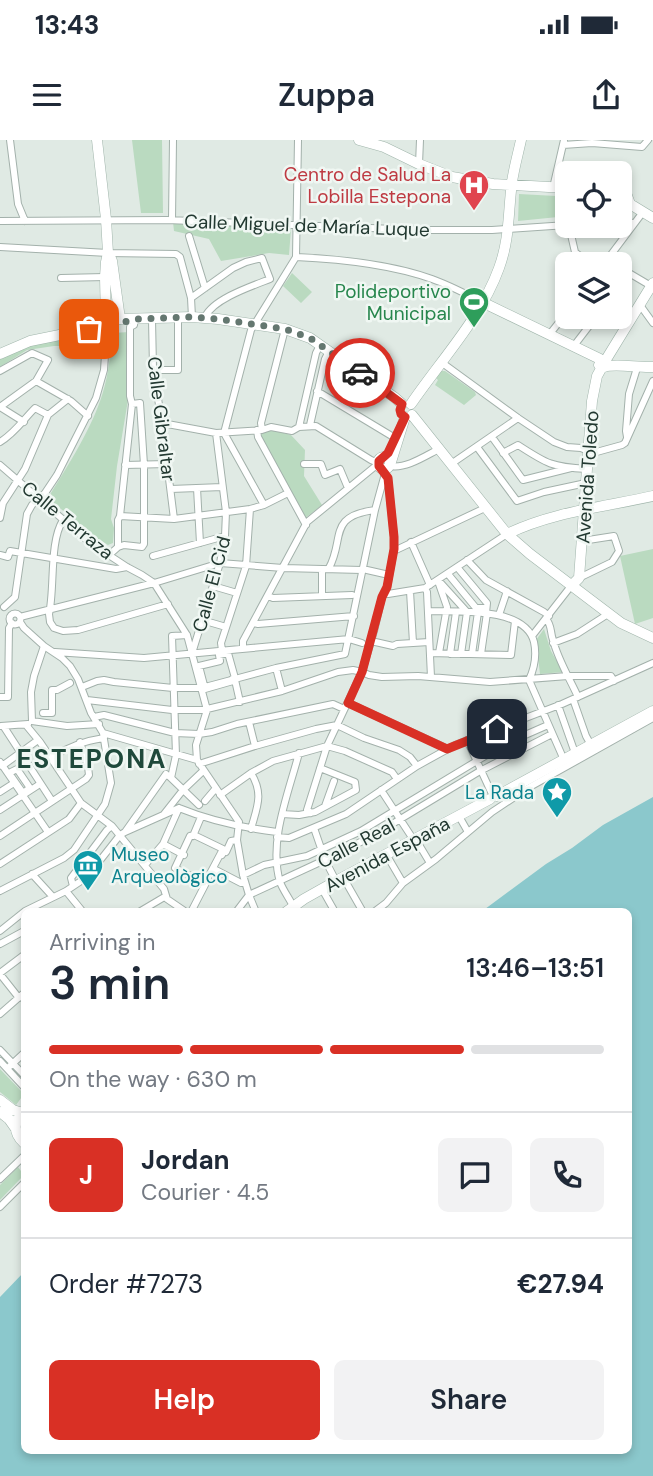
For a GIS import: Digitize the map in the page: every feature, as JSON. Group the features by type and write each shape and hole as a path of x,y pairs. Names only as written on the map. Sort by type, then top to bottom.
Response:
{"street":[{"path":"10,140 18,204 25,221"},
{"path":"97,140 108,253 105,277 112,323"},
{"path":"172,220 173,140"},
{"path":"264,505 220,433 254,324 296,257 298,140"},
{"path":"359,140 384,147 453,177 493,184 553,188 563,143 642,148 648,140"},
{"path":"419,164 420,140"},
{"path":"82,687 104,680 173,688 204,688 276,668 345,654 354,616 355,594 365,570 384,465 408,410 482,302 499,268 508,229 512,185 521,140"},
{"path":"632,205 653,218"},
{"path":"613,252 643,212"},
{"name":"Calle Miguel de María Luque","path":"0,221 172,220 421,230 555,226"},
{"path":"188,236 205,288"},
{"path":"0,247 176,254 180,257 191,298 192,317"},
{"path":"0,891 74,850 98,817 111,782 103,735 70,666 13,620 2,604 15,597 27,514 57,475 96,398 112,323 112,261 108,253"},
{"path":"296,257 365,263 439,281 604,362 637,368 653,367"},
{"path":"191,298 233,268 262,258 270,279 279,285"},
{"path":"632,275 652,285"},
{"path":"61,278 105,277"},
{"path":"205,317 207,312 228,297 270,279"},
{"name":"Avenida Toledo","path":"575,582 582,541 593,393 597,376 652,285"},
{"path":"640,305 653,323"},
{"path":"0,354 30,341 112,323 178,317 205,317 254,324 285,329 310,338 394,397 408,410 485,508 523,549 575,582 621,623 652,637"},
{"path":"154,370 177,370 178,317"},
{"name":"Calle Gibraltar","path":"152,319 154,370 174,519"},
{"path":"118,547 118,520 132,404 130,327 136,320"},
{"path":"549,335 555,327"},
{"path":"285,329 258,437 306,525"},
{"path":"573,347 587,329"},
{"path":"310,425 325,359 325,348"},
{"path":"299,426 316,353 325,348"},
{"path":"0,371 24,356 34,354 48,359 36,381 0,407 24,422"},
{"path":"441,362 554,442 593,453 622,445 653,381"},
{"path":"627,438 629,394 637,368"},
{"path":"36,381 68,399 88,416"},
{"path":"317,391 397,435"},
{"path":"0,517 3,503 25,469 48,415 68,399"},
{"path":"110,555 124,545 143,546 144,465 140,404 132,404"},
{"path":"0,442 10,436 35,408 48,415"},
{"path":"451,464 518,418"},
{"path":"162,423 220,433 271,427 292,431 299,426 316,426 371,460 396,467 439,449"},
{"name":"Calle El Cid","path":"193,652 220,564 225,536 226,512 220,433"},
{"path":"492,437 523,480 571,468"},
{"path":"503,453 518,445 545,463 587,469"},
{"path":"477,447 517,501 586,482"},
{"path":"125,465 167,464"},
{"path":"304,464 321,464 325,475 341,469 348,488"},
{"name":"Calle Terraza","path":"0,465 89,542 153,583 187,635 204,688 207,710"},
{"path":"243,648 243,641 306,525 369,471 384,465"},
{"path":"311,813 307,810 327,746 362,672 367,643 389,575 394,537 388,478 384,465"},
{"path":"369,471 378,473 382,483"},
{"path":"171,489 222,487"},
{"path":"197,488 200,543"},
{"path":"120,516 174,519 199,516 250,509 288,493"},
{"path":"377,498 383,494 390,499"},
{"path":"385,592 388,594 410,591 427,586 507,534 536,522 653,496"},
{"path":"394,549 485,508"},
{"path":"222,650 221,643 246,566 250,509"},
{"path":"322,596 326,568 332,561 338,533 344,523 359,513 374,510"},
{"path":"63,520 54,560 49,619 54,628 74,631 168,604"},
{"path":"153,556 225,536"},
{"path":"532,636 575,582 612,562 619,551 614,536 582,541"},
{"path":"411,542 427,586 431,677"},
{"path":"0,555 8,557 10,551 116,569 127,567"},
{"path":"467,560 486,580 544,612 591,745"},
{"path":"3,697 4,652 13,620 220,564 365,570 389,575"},
{"path":"457,567 487,603 472,654"},
{"path":"447,574 476,608 515,621 532,636 536,650 535,663 528,680 564,760"},
{"path":"438,580 447,607 439,653"},
{"path":"438,580 467,612"},
{"path":"213,586 237,593"},
{"path":"410,591 414,643"},
{"path":"499,615 507,592"},
{"path":"268,596 273,598 355,594"},
{"path":"428,611 484,611"},
{"path":"481,654 484,611"},
{"path":"450,654 456,612"},
{"path":"461,654 467,612"},
{"path":"555,646 608,614"},
{"path":"253,623 354,616"},
{"path":"202,620 226,627"},
{"path":"430,653 511,655 515,621"},
{"path":"171,778 176,754 172,636 187,635"},
{"path":"53,652 144,659 193,652 349,639 393,646 429,642"},
{"path":"44,646 31,692 31,718 38,740 81,803 123,833 164,889 170,902 181,908"},
{"path":"234,680 205,689 199,667 220,661 219,655 228,653 240,702"},
{"path":"123,833 179,808 201,817 289,838 346,814 447,749 560,705 653,663"},
{"path":"276,668 282,691"},
{"path":"87,700 174,710 207,710 352,670 382,677 431,677 490,682 568,676 611,676 614,681"},
{"path":"43,713 52,713 52,690 75,681"},
{"path":"94,717 104,715 175,733 199,734 333,704 346,706 447,749"},
{"path":"560,705 575,753"},
{"path":"207,710 196,745 199,765 239,826 237,840 244,879 254,908"},
{"name":"Avenida España","path":"291,908 339,879 653,711"},
{"path":"52,801 2,727 31,718 67,726 99,724"},
{"path":"379,908 402,883 492,812 528,788 653,718"},
{"path":"249,722 255,746"},
{"path":"162,815 199,765 316,729 337,725 399,751 410,757 417,766"},
{"path":"214,869 241,883 264,865 297,859 322,850 361,831 516,738 548,725"},
{"name":"Calle Real","path":"239,908 249,895 326,860 480,771 552,734"},
{"path":"50,758 65,748 103,735 176,754 199,765"},
{"path":"38,740 1,765 48,832"},
{"path":"467,740 493,797"},
{"path":"0,836 86,779 89,775 88,767 80,742"},
{"path":"30,908 66,891 87,877 166,774 202,803 218,791 273,761 327,746 393,772 397,779"},
{"path":"289,908 277,862 278,835 299,753"},
{"path":"282,814 311,813 356,790 355,782 320,768"},
{"path":"251,774 259,786 258,806 251,829"},
{"path":"325,806 334,781"},
{"path":"0,792 14,783"},
{"path":"0,810 40,784"},
{"path":"381,790 430,863"},
{"path":"426,792 430,800"},
{"path":"0,864 69,819 81,803"},
{"path":"145,865 163,844 179,808"},
{"path":"201,817 175,868 206,882"},
{"path":"460,818 468,832"},
{"path":"73,886 71,878 112,826"},
{"path":"314,828 326,860 360,908"},
{"path":"193,836 223,851"},
{"path":"191,908 223,851 226,852 231,841 237,840"},
{"path":"163,844 183,854"},
{"path":"74,850 84,860"},
{"path":"206,882 223,851"},
{"path":"386,854 402,883"},
{"path":"32,874 53,897"},
{"path":"322,889 333,908"},
{"path":"66,891 77,908"},
{"path":"146,908 166,896"},
{"path":"0,931 21,914"},
{"path":"0,944 21,933"},
{"path":"21,957 0,973 21,994"},
{"path":"0,1014 21,996"},
{"path":"0,1050 10,1066 21,1076"},
{"path":"10,1066 21,1056"},
{"path":"0,1061 10,1066"},
{"path":"0,1100 13,1110 21,1112"},
{"path":"0,1112 9,1119 21,1140"},
{"path":"16,1129 21,1114"},
{"path":"0,1179 21,1159"},
{"path":"0,1207 21,1186"}],"green space":[{"path":"132,140 162,140 163,213 141,213"},
{"path":"519,194 555,196 555,217 518,221"},
{"path":"173,222 291,229 289,255 269,253 221,261 209,239 174,231"},
{"path":"292,273 312,292 301,303 283,286"},
{"path":"129,332 129,394 111,519 114,528 113,543 108,545 93,536 48,498 93,420 107,378 113,333"},
{"path":"81,336 79,346 27,350 0,367 0,358 27,346"},
{"path":"439,371 445,371 476,395 464,405 435,385 438,380 435,377"},
{"path":"269,429 291,435 305,450 304,476 322,505 304,519 259,434"},
{"path":"653,549 653,618 635,624 620,556"},
{"path":"544,629 551,651 563,672 540,674 536,640"},
{"path":"0,1069 21,1091 21,1098 16,1105 0,1092"},
{"path":"18,1167 21,1178 0,1200 0,1185"}],"water":[{"path":"653,797 653,1476 0,1476 0,1297 21,1275 21,1454 632,1454 632,908 486,908 603,825"}],"way so far":[{"path":"89,329 138,319 178,317 205,317 285,329 310,338 360,373"}],"place":[{"name":"Centro de Salud La Lobilla Estepona","path":"474,212"},
{"name":"Polideportivo Municipal","path":"474,329"},
{"name":"La Rada","path":"557,819"},
{"name":"Museo Arqueològico","path":"88,892"}],"district":[{"name":"ESTEPONA","path":"92,759"}],"route":[{"path":"360,373 402,404 400,410 405,417 388,453 378,464 388,478 394,549 387,587 362,672 348,703 447,749 497,729"}]}
